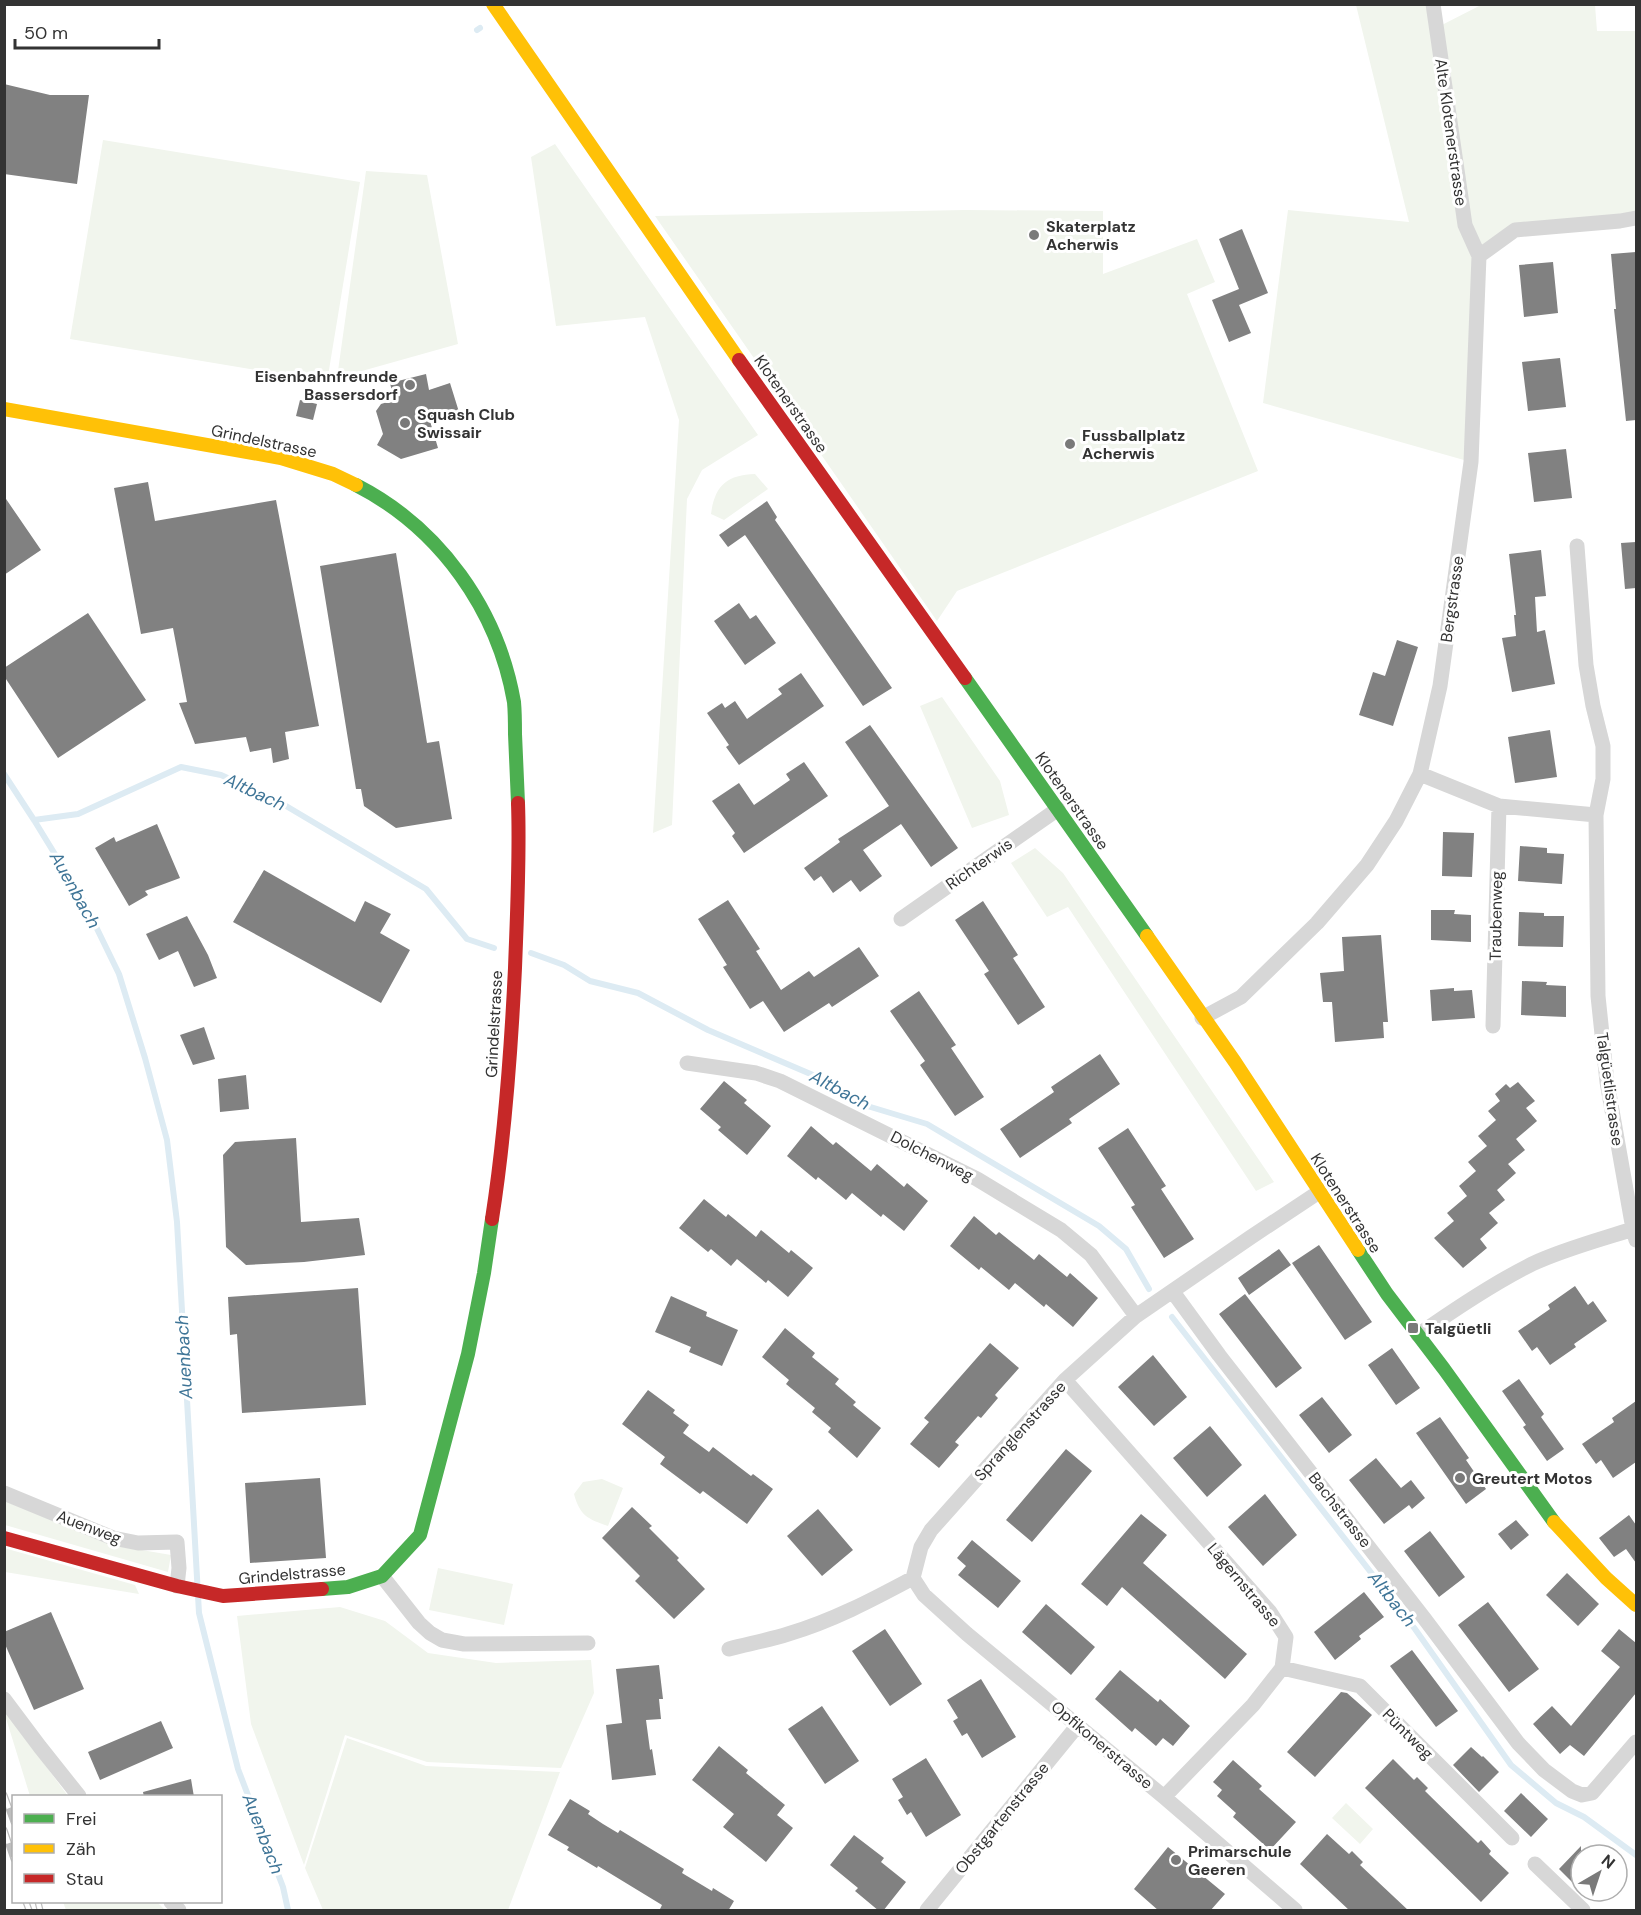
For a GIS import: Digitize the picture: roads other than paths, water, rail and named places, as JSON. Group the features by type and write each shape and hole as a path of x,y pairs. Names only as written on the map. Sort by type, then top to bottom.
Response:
{"main road":[{"name":"Klotenerstrasse","path":"494,4 727,343 1058,809 1240,1071 1387,1294 1551,1518 1606,1578 1636,1605"},
{"name":"Grindelstrasse","path":"4,409 281,458 333,474 356,485 381,498 424,532 460,574 477,601 495,634 504,660 514,704 520,853 512,1022 505,1119 497,1186 484,1273 468,1354 420,1535 382,1576 348,1587 223,1596 184,1588 4,1538"}],"street":[{"name":"Alte Klotenerstrasse","path":"1432,4 1465,225 1479,256"},
{"path":"1479,256 1515,230 1636,218"},
{"name":"Bergstrasse","path":"1202,1018 1241,997 1317,923 1367,865 1396,821 1420,774 1440,686 1471,462 1479,256"},
{"name":"Talgüetlistrasse","path":"1418,1335 1483,1291 1532,1265 1562,1252 1635,1234 1607,1082 1598,996 1596,815 1603,779 1603,746 1586,665 1577,546"},
{"path":"1420,774 1499,806 1596,815"},
{"name":"Traubenweg","path":"1493,1026 1499,806"},
{"name":"Richterwis","path":"901,919 1058,809"},
{"name":"Dolchenweg","path":"687,1063 756,1073 780,1081 977,1179 1061,1230 1083,1247 1136,1316"},
{"name":"Spranglenstrasse","path":"913,1578 921,1547 931,1530 1065,1380 1136,1316 1319,1192"},
{"name":"Bachstrasse","path":"1173,1292 1518,1743 1544,1770 1572,1791 1582,1795 1592,1792 1636,1742"},
{"name":"Lägernstrasse","path":"1065,1380 1270,1612 1286,1637 1282,1668"},
{"name":"Auenweg","path":"4,1493 119,1540 138,1543 177,1542 179,1568 184,1588"},
{"path":"382,1576 419,1623 442,1640 464,1644 588,1644"},
{"path":"729,1649 821,1623 865,1604 913,1578"},
{"name":"Opfikonerstrasse","path":"913,1578 924,1595 967,1634 1164,1797 1294,1911"},
{"path":"1164,1797 1253,1705 1282,1668"},
{"name":"Püntweg","path":"1282,1668 1360,1686 1512,1838"},
{"path":"4,1699 78,1795"},
{"name":"Obstgartenstrasse","path":"927,1911 1078,1725"},
{"path":"1535,1864 1583,1911"}],"waterway":[{"name":"Altbach","path":"34,820 78,814 181,767 221,775 276,800 426,889 467,939 494,948"},
{"name":"Auenbach","path":"4,774 83,900 119,974 167,1140 177,1222 199,1613 238,1769 283,1887 288,1910"},
{"name":"Altbach","path":"531,953 564,965 590,981 638,993 708,1030 827,1081 864,1105 927,1124 1099,1226 1126,1249 1149,1289"},
{"name":"Altbach","path":"1172,1317 1415,1629 1511,1765 1556,1803 1584,1817 1636,1855"}],"railway":[{"path":"4,1795 12,1817"},
{"path":"4,1830 12,1853"},
{"path":"26,1903 29,1910"},
{"path":"38,1903 40,1910"}],"place":[{"name":"Skaterplatz Acherwis","path":"1034,235"},
{"name":"Eisenbahnfreunde Bassersdorf","path":"410,385"},
{"name":"Squash Club Swissair","path":"405,423"},
{"name":"Fussballplatz Acherwis","path":"1070,444"},
{"name":"Talgüetli","path":"1413,1328"},
{"name":"Greutert Motos","path":"1460,1478"},
{"name":"Primarschule Geeren","path":"1176,1860"}]}
